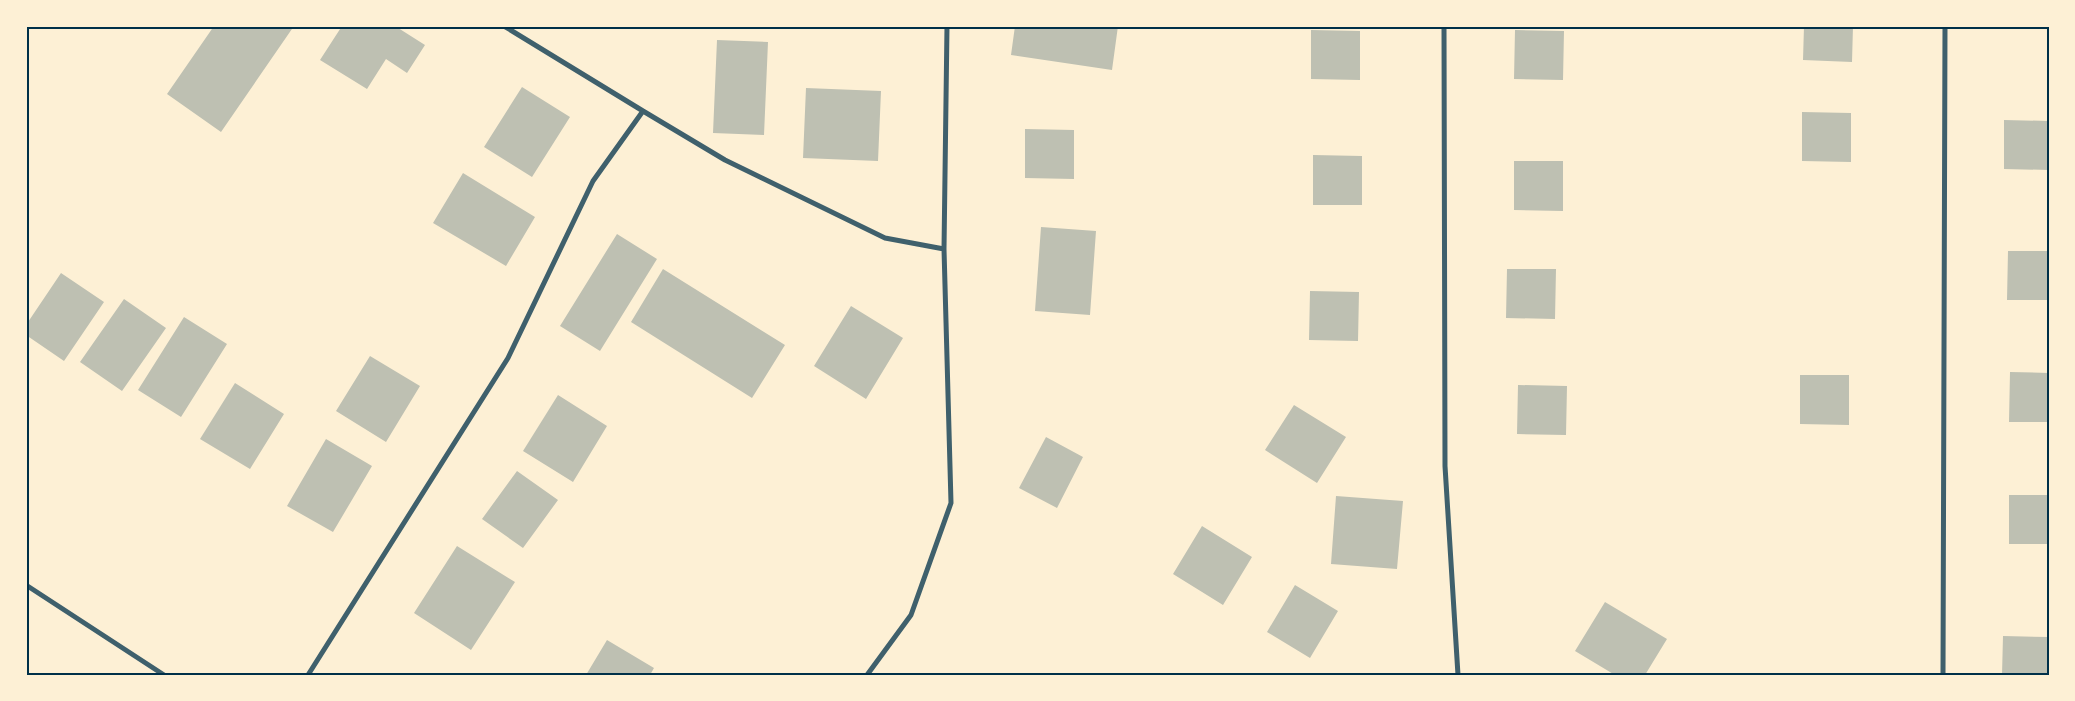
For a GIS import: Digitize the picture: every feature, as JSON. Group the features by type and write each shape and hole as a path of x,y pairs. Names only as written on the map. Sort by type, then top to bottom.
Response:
{"street":[{"path":"504,26 725,160 885,238 944,249"},
{"path":"866,675 912,615 951,503 944,249 947,26"},
{"path":"1444,26 1445,466 1458,675"},
{"path":"1943,675 1945,26"},
{"path":"308,675 508,358 593,182 643,111"},
{"path":"26,585 164,675"}],"building":[{"path":"214,26 294,26 221,132 167,94"},
{"path":"342,26 395,26 425,45 407,73 386,59 367,89 320,60"},
{"path":"1015,26 1118,26 1112,70 1011,55"},
{"path":"1804,26 1853,26 1852,62 1803,60"},
{"path":"1311,30 1360,31 1360,80 1311,79"},
{"path":"1515,30 1564,31 1563,80 1514,79"},
{"path":"717,40 768,42 764,135 713,133"},
{"path":"522,87 570,117 532,177 484,147"},
{"path":"806,88 881,91 878,161 803,158"},
{"path":"1802,112 1851,113 1851,162 1802,161"},
{"path":"2004,120 2049,121 2049,170 2004,169"},
{"path":"1025,129 1074,130 1074,179 1025,178"},
{"path":"1313,155 1362,156 1362,205 1313,205"},
{"path":"1514,161 1563,161 1563,211 1514,210"},
{"path":"463,173 535,217 506,266 433,223"},
{"path":"1041,227 1096,231 1090,315 1035,311"},
{"path":"617,234 657,259 600,351 560,326"},
{"path":"2008,251 2049,251 2049,300 2007,300"},
{"path":"663,269 785,345 752,398 631,322"},
{"path":"1507,269 1556,269 1555,319 1506,318"},
{"path":"61,273 104,302 64,361 26,335 26,325"},
{"path":"1310,291 1359,292 1358,341 1309,340"},
{"path":"124,299 166,328 122,391 80,362"},
{"path":"851,306 903,338 866,399 814,366"},
{"path":"184,317 227,344 181,417 138,390"},
{"path":"370,356 420,386 386,442 336,411"},
{"path":"2010,372 2049,373 2049,422 2009,422"},
{"path":"1800,375 1849,375 1849,425 1800,424"},
{"path":"235,383 284,414 250,469 200,439"},
{"path":"1518,385 1567,386 1566,435 1517,434"},
{"path":"558,395 607,426 573,482 523,451"},
{"path":"1294,405 1346,437 1317,483 1265,450"},
{"path":"1046,437 1083,457 1057,508 1019,488"},
{"path":"326,439 372,466 333,532 287,506"},
{"path":"517,471 558,500 523,548 482,519"},
{"path":"2009,495 2049,495 2049,544 2009,544"},
{"path":"1336,496 1403,501 1397,569 1331,564"},
{"path":"1202,526 1252,557 1223,605 1173,574"},
{"path":"457,546 515,582 471,650 414,613"},
{"path":"1295,585 1338,611 1310,658 1267,632"},
{"path":"1605,602 1667,639 1645,675 1615,675 1575,651"},
{"path":"2003,636 2049,637 2049,675 2002,675"},
{"path":"607,640 654,668 650,675 586,675"}]}
